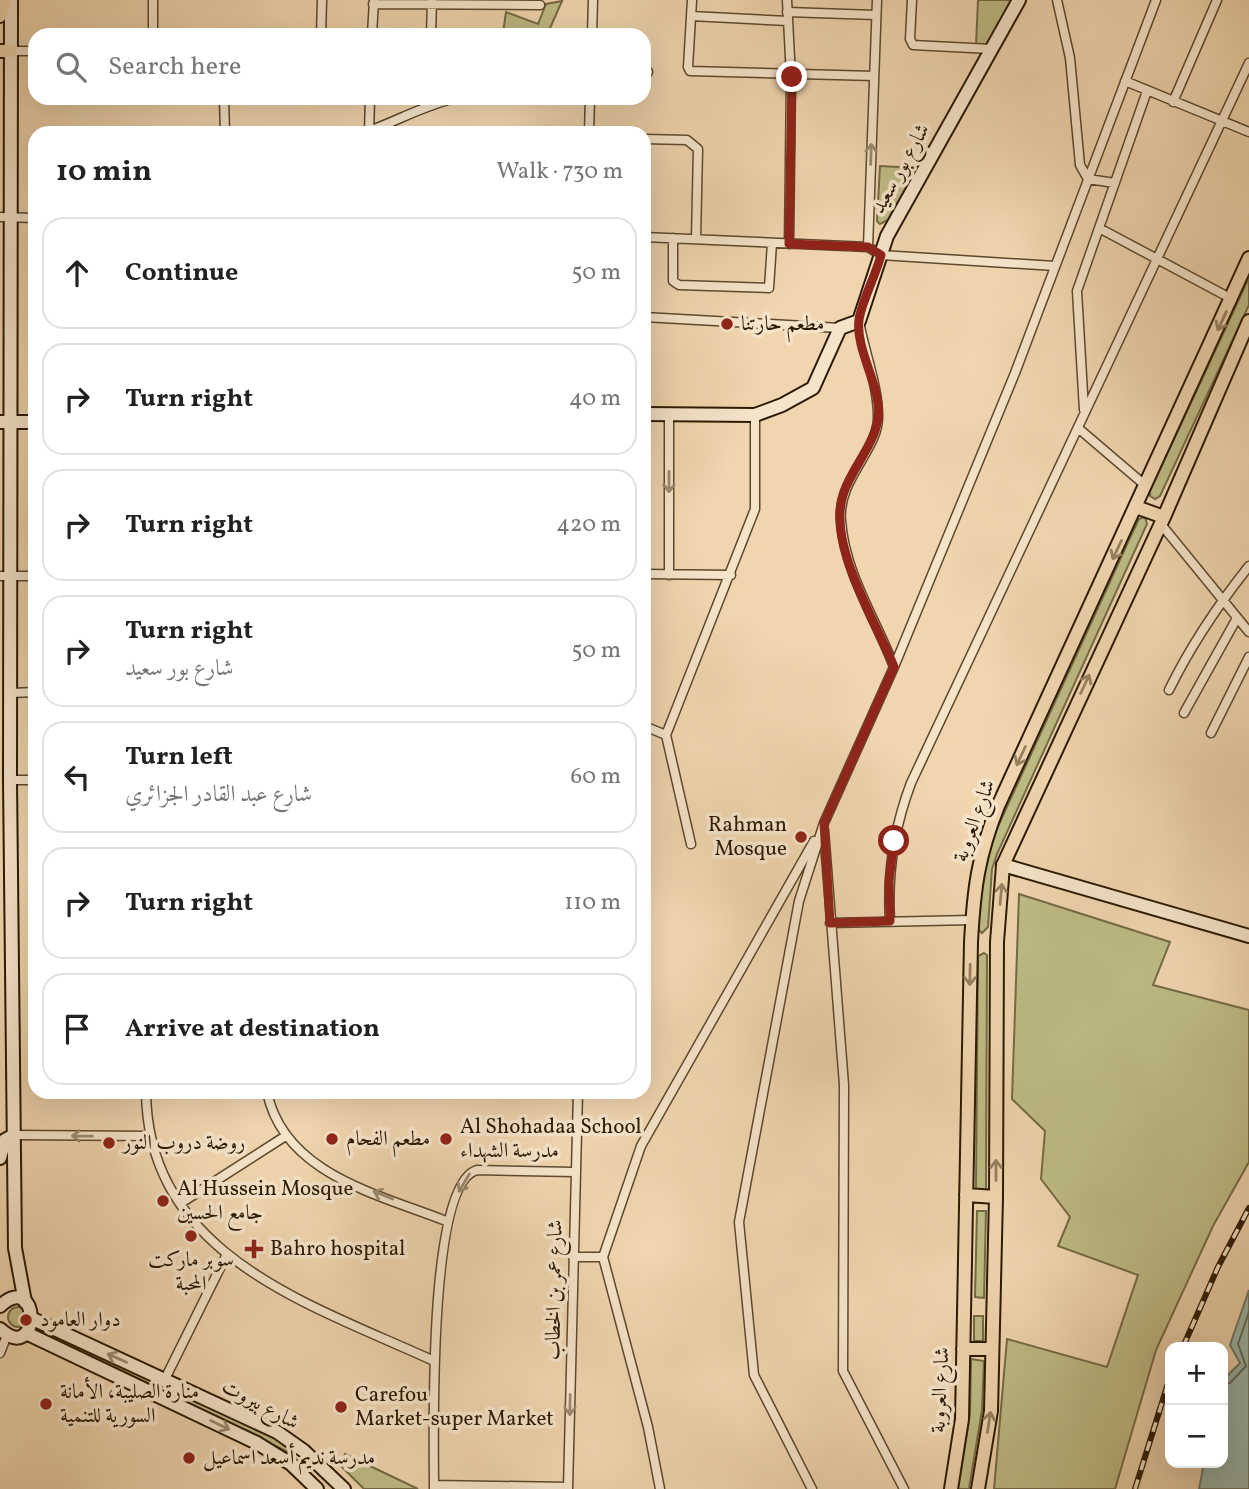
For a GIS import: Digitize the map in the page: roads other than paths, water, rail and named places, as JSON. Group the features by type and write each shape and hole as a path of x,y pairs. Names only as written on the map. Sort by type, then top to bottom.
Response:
{"main road":[{"path":"0,16 9,0"},
{"path":"4,1332 17,1336 26,1332 33,1319 32,1310 25,1302 16,1264 7,939 10,693 5,576 5,217 9,0"},
{"name":"شارع بور سعيد","path":"859,321 887,236 1019,0"},
{"name":"شارع العروبة","path":"951,1489 962,1419 971,942 975,877 984,841 1249,258"},
{"path":"651,414 755,415 782,405 813,388 840,328 859,321"},
{"name":"شارع العروبة","path":"978,1489 990,1411 996,1197 996,942 1003,865 1246,336 1249,321"},
{"path":"6,422 28,422"},
{"path":"1136,507 1162,520"},
{"path":"1003,865 1249,936"},
{"path":"971,942 996,942"},
{"path":"0,1158 5,1140 14,1135"},
{"path":"966,1195 996,1197"},
{"path":"0,1306 14,1299 25,1302"},
{"name":"شارع بيروت","path":"33,1319 277,1432 304,1451 344,1489"},
{"name":"شارع بيروت","path":"26,1332 221,1426 291,1464 317,1489"},
{"path":"963,1349 991,1349"},
{"path":"291,1464 304,1451"}],"street":[{"path":"153,0 153,28"},
{"path":"321,28 322,0"},
{"path":"592,28 593,0"},
{"path":"692,0 690,71 874,75"},
{"path":"787,0 791,73 789,244"},
{"path":"868,247 877,0"},
{"path":"912,0 910,39 913,45 991,50"},
{"path":"1057,0 1070,58 1079,159 1088,179"},
{"path":"660,1489 648,1427 603,1257 641,1146 824,823 894,667 1055,266 1156,0"},
{"path":"1173,102 1217,0"},
{"path":"372,28 374,2 540,5"},
{"path":"431,28 432,2"},
{"path":"691,16 876,15"},
{"path":"6,51 28,51"},
{"path":"890,921 892,851 911,783 1249,63"},
{"path":"1125,81 1249,132"},
{"path":"1085,412 1077,291 1147,91"},
{"path":"224,105 225,126"},
{"path":"369,126 370,105"},
{"path":"384,126 407,117 424,105"},
{"path":"590,105 590,126"},
{"path":"651,139 687,140 698,149 696,239"},
{"path":"1088,179 1115,183"},
{"path":"5,217 28,218"},
{"path":"1099,228 1232,299"},
{"path":"651,237 868,247 881,255 1055,266"},
{"path":"673,238 673,279 679,285 769,288 772,243"},
{"path":"651,317 840,328"},
{"path":"859,321 879,417 873,437 843,494 840,520 858,591 880,631 894,667"},
{"path":"669,414 669,575"},
{"path":"691,844 666,735 755,509 755,415"},
{"path":"1078,428 1146,486"},
{"path":"1162,520 1249,632"},
{"path":"1169,690 1186,656 1223,598 1249,566"},
{"path":"651,574 731,575"},
{"path":"5,576 28,576"},
{"path":"1184,713 1237,618"},
{"path":"1211,733 1249,657"},
{"path":"10,693 28,692"},
{"path":"651,729 666,735"},
{"path":"10,780 28,780"},
{"path":"824,823 844,1085 843,1371 904,1489"},
{"path":"812,1489 754,1375 739,1222 799,901 824,823"},
{"path":"830,923 972,919"},
{"path":"146,1099 149,1136 181,1203 226,1256 291,1295 434,1361"},
{"path":"269,1099 284,1137 297,1151 329,1173 446,1222"},
{"name":"شارع عمر بن الخطاب","path":"568,1488 578,1099"},
{"path":"14,1135 149,1136"},
{"path":"181,1203 284,1137"},
{"path":"568,1488 434,1487 434,1361 446,1222 463,1181 473,1171 575,1172"},
{"path":"165,1380 226,1256"},
{"path":"572,1257 603,1257"},
{"path":"0,1353 4,1332"}],"water":[{"path":"1249,1290 1249,1489 1199,1489 1203,1468 1228,1468 1228,1375 1240,1363 1230,1345"}],"railway":[{"path":"1185,1342 1218,1267 1249,1208"},
{"path":"1135,1489 1165,1393"}],"place":[{"name":"مطعم حارتنا","path":"727,324"},
{"name":"Rahman Mosque","path":"801,837"},
{"name":"مطعم الفحام","path":"332,1139"},
{"name":"Al Shohadaa School مدرسة الشهداء","path":"446,1139"},
{"name":"روضة دروب النور","path":"109,1143"},
{"name":"Al Hussein Mosque جامع الحسين","path":"163,1201"},
{"name":"سوبر ماركت المحبة","path":"191,1236"},
{"name":"Bahro hospital","path":"254,1249"},
{"name":"دوار العامود","path":"26,1320"},
{"name":"منارة الصليبة، الأمانة السورية للتنمية","path":"46,1404"},
{"name":"Carefou Market-super Market","path":"341,1407"},
{"name":"مدرسة نديم أسعد اسماعيل","path":"189,1458"}]}
